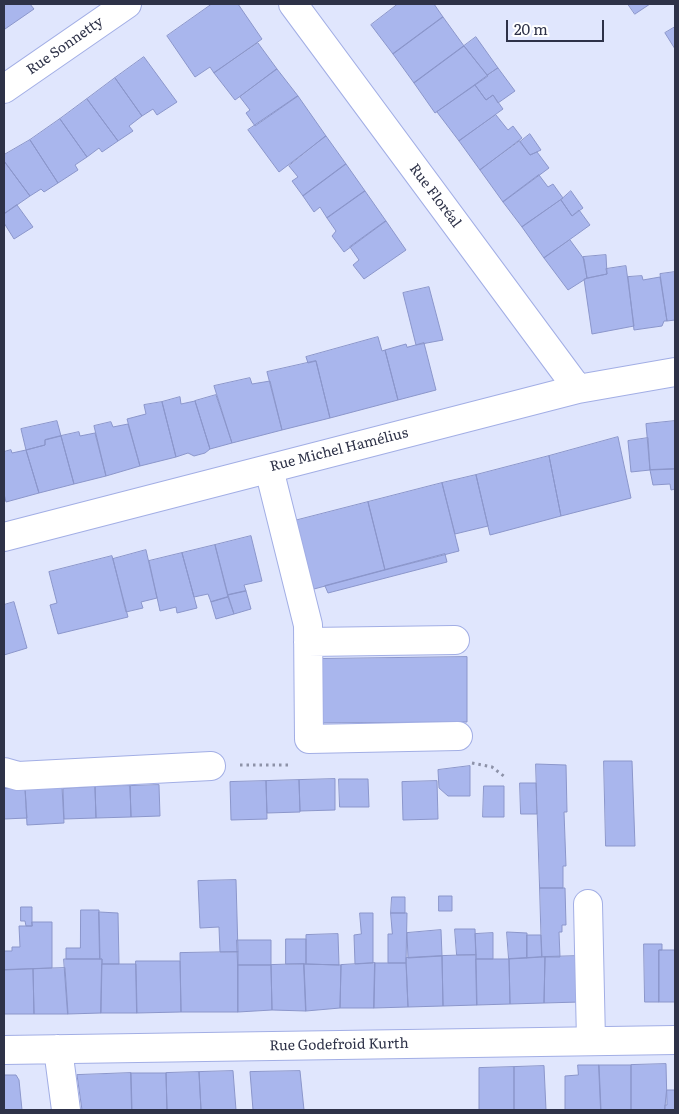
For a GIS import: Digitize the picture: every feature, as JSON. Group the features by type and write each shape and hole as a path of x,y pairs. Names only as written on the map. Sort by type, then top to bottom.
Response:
{"street":[{"name":"Rue Sonnetty","path":"4,89 127,4"},
{"name":"Rue Floréal","path":"293,4 578,389"},
{"name":"Rue Michel Hamélius","path":"4,537 578,389 675,372"},
{"path":"269,468 308,625 309,739 458,736"},
{"path":"308,642 455,640"},
{"path":"4,772 18,776 211,766"},
{"path":"588,904 591,1042"},
{"name":"Rue Godefroid Kurth","path":"4,1050 675,1040"},
{"path":"58,1050 66,1110"}],"building":[{"path":"4,4 30,4 34,9 5,29"},
{"path":"212,4 238,4 262,39 214,73 210,67 195,77 167,36"},
{"path":"398,4 434,4 443,17 393,54 371,25"},
{"path":"628,4 650,4 635,14"},
{"path":"443,17 464,46 414,83 393,54"},
{"path":"675,27 675,49 665,33"},
{"path":"476,37 498,68 487,75 464,46"},
{"path":"258,43 277,69 235,100 214,73"},
{"path":"464,46 488,76 435,113 414,83"},
{"path":"144,57 177,102 157,115 153,109 142,116 115,78"},
{"path":"498,68 515,91 498,103 493,95 486,100 475,85"},
{"path":"277,69 298,96 255,126 246,113 250,110 240,97"},
{"path":"115,78 142,116 129,126 133,131 118,141 87,99"},
{"path":"475,85 486,100 493,95 503,109 459,141 437,112"},
{"path":"298,96 326,136 279,172 248,130"},
{"path":"87,99 118,141 102,152 99,148 87,157 60,119"},
{"path":"496,115 508,130 513,126 522,138 480,170 459,141"},
{"path":"60,119 87,157 75,165 78,170 58,183 30,140"},
{"path":"530,134 541,150 530,155 520,142"},
{"path":"326,136 346,164 303,196 292,181 298,177 289,166"},
{"path":"30,140 58,183 44,192 41,189 30,196 4,161 4,155"},
{"path":"520,141 530,155 537,152 549,168 503,202 480,170"},
{"path":"4,161 30,196 4,214"},
{"path":"346,164 365,191 327,218 320,207 314,212 303,196"},
{"path":"539,175 548,187 553,184 563,198 522,227 503,202"},
{"path":"365,191 386,221 344,252 332,236 336,231 327,218"},
{"path":"571,191 583,208 572,216 561,200"},
{"path":"561,200 572,216 579,210 590,225 544,258 522,227"},
{"path":"17,205 33,227 14,239 4,223 4,214"},
{"path":"386,221 406,250 364,279 353,265 359,260 350,247"},
{"path":"570,240 584,259 587,278 568,290 544,258"},
{"path":"606,255 607,274 587,278 583,257"},
{"path":"626,266 634,326 592,334 584,279 607,274 606,269"},
{"path":"675,272 675,320 667,321 660,274"},
{"path":"642,276 643,280 660,277 667,321 664,321 662,326 634,330 628,277"},
{"path":"429,287 443,340 416,345 403,293"},
{"path":"378,337 382,351 385,350 398,400 330,418 316,361 308,363 306,357"},
{"path":"424,343 436,390 398,400 385,350 406,344 407,347"},
{"path":"316,361 330,418 282,430 267,372"},
{"path":"250,378 252,384 270,381 282,430 232,443 214,386"},
{"path":"216,395 232,443 210,449 195,401"},
{"path":"180,397 181,404 195,401 210,449 205,453 194,456 188,453 176,457 162,402"},
{"path":"162,402 176,457 140,466 127,419 146,414 144,405"},
{"path":"57,421 61,436 45,440 45,445 26,450 21,429"},
{"path":"675,421 675,469 650,470 646,424"},
{"path":"111,422 113,427 128,424 140,466 106,476 94,426"},
{"path":"79,432 80,436 95,433 106,476 74,484 61,436"},
{"path":"61,436 74,484 39,493 26,450 45,445 45,440"},
{"path":"618,437 631,498 561,516 549,456"},
{"path":"648,438 650,470 631,472 628,441"},
{"path":"11,450 12,453 26,450 39,493 6,502 4,494 4,452"},
{"path":"549,456 561,516 490,535 476,475"},
{"path":"675,469 675,489 671,490 670,484 653,485 650,470"},
{"path":"476,475 488,526 455,534 442,483"},
{"path":"442,483 459,551 385,570 368,502"},
{"path":"368,502 385,570 314,589 294,521"},
{"path":"251,536 262,581 244,585 246,591 228,595 215,545"},
{"path":"215,545 228,597 211,602 208,594 194,597 182,553"},
{"path":"146,550 157,598 141,602 143,608 126,612 113,559"},
{"path":"182,553 197,608 177,613 176,607 160,611 149,561"},
{"path":"445,554 447,562 328,593 325,586"},
{"path":"112,556 128,617 58,634 50,605 57,603 49,572"},
{"path":"246,591 251,609 234,614 228,595"},
{"path":"228,597 234,614 216,619 211,602"},
{"path":"14,602 27,648 4,655 4,605"},
{"path":"467,657 467,722 315,723 315,659"},
{"path":"604,761 632,761 635,846 606,846"},
{"path":"536,764 566,765 567,812 564,812 566,866 563,866 563,888 540,888"},
{"path":"470,766 470,796 448,796 439,788 438,770"},
{"path":"335,779 335,810 300,811 299,780"},
{"path":"339,779 368,779 369,807 340,807"},
{"path":"299,780 300,812 267,813 266,781"},
{"path":"266,781 267,819 231,820 230,782"},
{"path":"437,781 438,819 403,820 402,782"},
{"path":"520,783 536,783 537,814 521,814"},
{"path":"159,785 160,816 131,817 130,786"},
{"path":"130,786 131,817 96,818 95,787"},
{"path":"484,786 504,786 504,817 483,817"},
{"path":"62,787 64,823 27,825 25,788"},
{"path":"95,787 96,818 64,819 63,789"},
{"path":"25,788 27,818 4,819 4,789"},
{"path":"236,880 238,952 220,952 219,927 200,928 198,881"},
{"path":"540,888 565,888 566,925 562,925 562,932 559,932 560,957 542,957"},
{"path":"439,896 452,896 452,911 439,911"},
{"path":"392,897 405,897 405,913 391,913"},
{"path":"21,907 32,907 32,926 26,926 25,921 21,921"},
{"path":"81,910 99,910 100,959 66,959 66,948 80,948"},
{"path":"99,912 118,913 119,964 102,964 102,959 100,959"},
{"path":"360,913 373,913 373,963 355,964 354,935 361,934"},
{"path":"391,913 407,913 406,963 388,963 388,934 392,934"},
{"path":"32,922 52,922 52,968 4,970 4,951 12,951 12,947 20,947 19,926 32,926"},
{"path":"455,929 475,929 476,955 457,955"},
{"path":"441,930 442,956 408,958 407,933"},
{"path":"507,932 527,933 527,958 509,959"},
{"path":"493,933 493,959 476,959 475,934"},
{"path":"338,934 339,965 306,964 306,935"},
{"path":"527,935 541,935 542,957 527,958"},
{"path":"286,939 306,939 306,964 286,964"},
{"path":"237,940 271,940 271,965 238,965"},
{"path":"644,944 662,944 662,950 659,950 659,1002 645,1002"},
{"path":"659,950 675,950 675,1002 659,1002"},
{"path":"238,952 238,1012 181,1012 180,953"},
{"path":"476,955 477,1005 443,1006 442,956"},
{"path":"442,956 443,1006 408,1007 406,958"},
{"path":"579,956 580,1002 544,1003 545,957"},
{"path":"545,957 544,1003 510,1004 509,959"},
{"path":"64,959 102,959 101,1013 68,1014"},
{"path":"476,959 509,959 510,1004 477,1005"},
{"path":"136,961 180,961 181,1012 137,1013"},
{"path":"375,963 374,1008 340,1008 341,965"},
{"path":"375,963 406,963 408,1007 374,1008"},
{"path":"102,964 136,964 137,1013 101,1013"},
{"path":"304,964 306,1011 272,1010 271,965"},
{"path":"304,964 341,965 340,1008 306,1011"},
{"path":"238,965 271,965 272,1010 238,1012"},
{"path":"65,968 68,1014 34,1014 33,969"},
{"path":"33,969 34,1014 4,1014 4,970"},
{"path":"666,1064 667,1105 665,1105 665,1110 631,1110 631,1065"},
{"path":"578,1065 599,1065 601,1110 565,1110 565,1076 578,1075"},
{"path":"599,1065 631,1065 631,1110 601,1110"},
{"path":"544,1066 546,1110 514,1110 514,1067"},
{"path":"514,1067 514,1110 479,1110 479,1068"},
{"path":"233,1071 236,1110 201,1110 199,1072"},
{"path":"300,1071 304,1110 253,1110 250,1072"},
{"path":"199,1072 201,1110 167,1110 166,1073"},
{"path":"131,1073 132,1110 82,1110 77,1075"},
{"path":"131,1073 166,1073 167,1110 132,1110"},
{"path":"4,1075 16,1075 19,1080 22,1110 4,1110"},
{"path":"667,1090 675,1090 675,1110 665,1110"}]}
